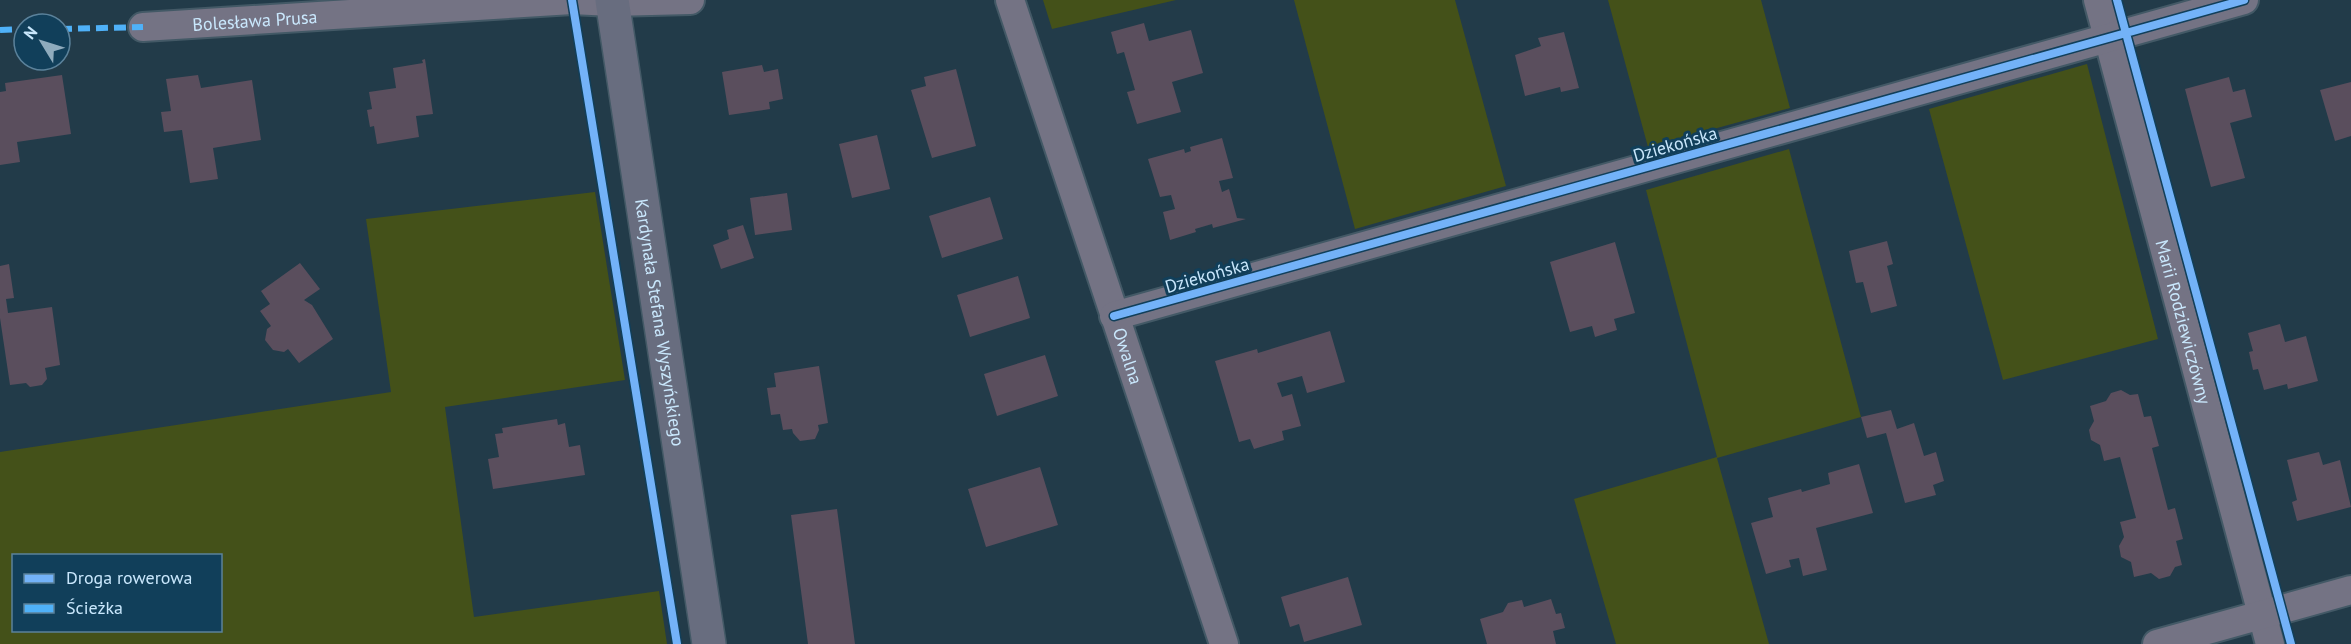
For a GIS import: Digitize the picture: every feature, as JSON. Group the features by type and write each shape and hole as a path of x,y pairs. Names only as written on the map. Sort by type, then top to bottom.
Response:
{"main road":[{"name":"Kardynała Stefana Wyszyńskiego","path":"612,1 708,644"}],"street":[{"name":"Bolesława Prusa","path":"143,27 572,0 690,0"},
{"name":"Owalna","path":"1010,0 1224,644"},
{"name":"Marii Rodziewiczówny","path":"2098,0 2270,644"},
{"name":"Dziekońska","path":"1114,316 2244,0"},
{"path":"2157,644 2351,590"}],"green space":[{"path":"1043,0 1176,0 1052,29"},
{"path":"1294,0 1455,0 1506,186 1355,229"},
{"path":"1608,0 1761,0 1790,108 1648,147"},
{"path":"2087,64 2158,339 2003,380 1929,109"},
{"path":"1789,149 1861,417 1717,458 1769,644 1616,644 1574,499 1717,457 1646,190"},
{"path":"595,192 625,380 445,407 474,617 659,591 667,644 0,644 0,452 391,392 366,219"}],"building":[{"path":"1144,23 1149,41 1191,30 1203,73 1172,82 1181,112 1137,124 1127,92 1135,90 1124,52 1117,54 1111,32"},
{"path":"1564,32 1579,88 1561,92 1560,87 1525,96 1515,55 1541,46 1538,38"},
{"path":"425,59 433,114 416,116 419,137 377,144 374,126 370,127 367,110 372,109 369,92 396,88 393,68 423,63 422,60"},
{"path":"762,65 764,72 778,69 783,99 769,102 770,109 729,115 722,72"},
{"path":"956,69 976,146 932,158 911,90 926,86 924,77"},
{"path":"62,75 71,134 17,142 20,162 0,165 0,92 6,91 5,83"},
{"path":"198,75 201,88 252,80 261,140 213,148 218,179 190,183 182,130 164,132 161,112 171,111 166,79"},
{"path":"2229,77 2233,92 2245,89 2252,117 2230,123 2245,178 2211,187 2185,89"},
{"path":"2351,82 2351,136 2335,141 2320,90"},
{"path":"877,135 890,189 852,198 839,144"},
{"path":"1222,138 1233,178 1219,181 1222,192 1229,189 1237,218 1246,219 1213,228 1212,224 1170,240 1163,212 1175,209 1171,195 1160,197 1148,159 1184,149 1185,153 1191,151 1190,147"},
{"path":"787,193 792,230 755,235 750,198"},
{"path":"990,197 1003,239 942,258 929,216"},
{"path":"743,225 754,258 721,269 713,245 729,239 727,230"},
{"path":"1887,241 1893,264 1887,266 1897,306 1871,313 1863,282 1856,283 1849,251"},
{"path":"1615,242 1635,313 1614,319 1617,330 1595,337 1592,326 1570,332 1550,262"},
{"path":"300,263 320,289 304,300 312,305 333,339 299,363 288,349 284,352 273,350 265,340 267,329 271,326 260,311 270,304 261,291"},
{"path":"9,264 14,298 6,299 8,313 52,307 60,365 45,368 47,379 42,385 30,387 26,383 10,385 0,318 0,266"},
{"path":"1018,276 1030,318 970,337 957,295"},
{"path":"2280,324 2285,342 2306,336 2318,381 2288,389 2287,384 2264,390 2258,369 2253,370 2249,352 2253,351 2248,333"},
{"path":"1330,331 1345,382 1307,393 1302,376 1277,383 1282,397 1292,394 1301,426 1282,431 1284,440 1254,449 1250,439 1239,442 1215,361 1257,349 1258,353"},
{"path":"1045,355 1058,396 997,416 984,374"},
{"path":"819,366 828,423 818,425 819,430 815,439 800,441 792,429 783,430 780,414 771,415 767,388 776,387 774,373"},
{"path":"2121,390 2130,395 2138,394 2144,417 2151,416 2159,446 2152,448 2168,510 2175,508 2183,539 2176,541 2182,565 2175,567 2170,576 2159,579 2151,573 2134,577 2131,562 2121,557 2119,546 2124,537 2120,522 2136,518 2120,457 2104,461 2100,445 2091,440 2089,430 2094,421 2090,406 2106,401 2111,393"},
{"path":"1891,410 1897,429 1914,423 1924,456 1936,452 1944,481 1933,485 1936,495 1905,503 1886,433 1867,438 1861,417"},
{"path":"557,419 558,425 565,423 569,447 580,445 585,475 493,489 488,459 499,457 495,434 503,433 502,428"},
{"path":"2319,452 2323,465 2340,460 2351,507 2297,521 2292,502 2297,500 2287,460"},
{"path":"1859,464 1873,513 1816,528 1827,570 1803,576 1799,558 1789,560 1791,567 1766,574 1751,523 1773,517 1768,498 1830,484 1828,473"},
{"path":"1040,467 1058,525 986,547 968,489"},
{"path":"837,509 855,644 808,644 791,515"},
{"path":"1348,577 1362,625 1304,642 1299,624 1290,627 1281,597"},
{"path":"1551,599 1556,614 1561,613 1565,628 1553,631 1556,644 1487,644 1480,619 1503,612 1508,603 1522,600 1524,607"}],"marked path":[{"path":"72,29 143,27"},
{"path":"0,30 12,30"}],"cycle path":[{"path":"572,0 677,644"},
{"path":"2117,0 2291,644"},
{"path":"1114,316 2244,0"}]}
